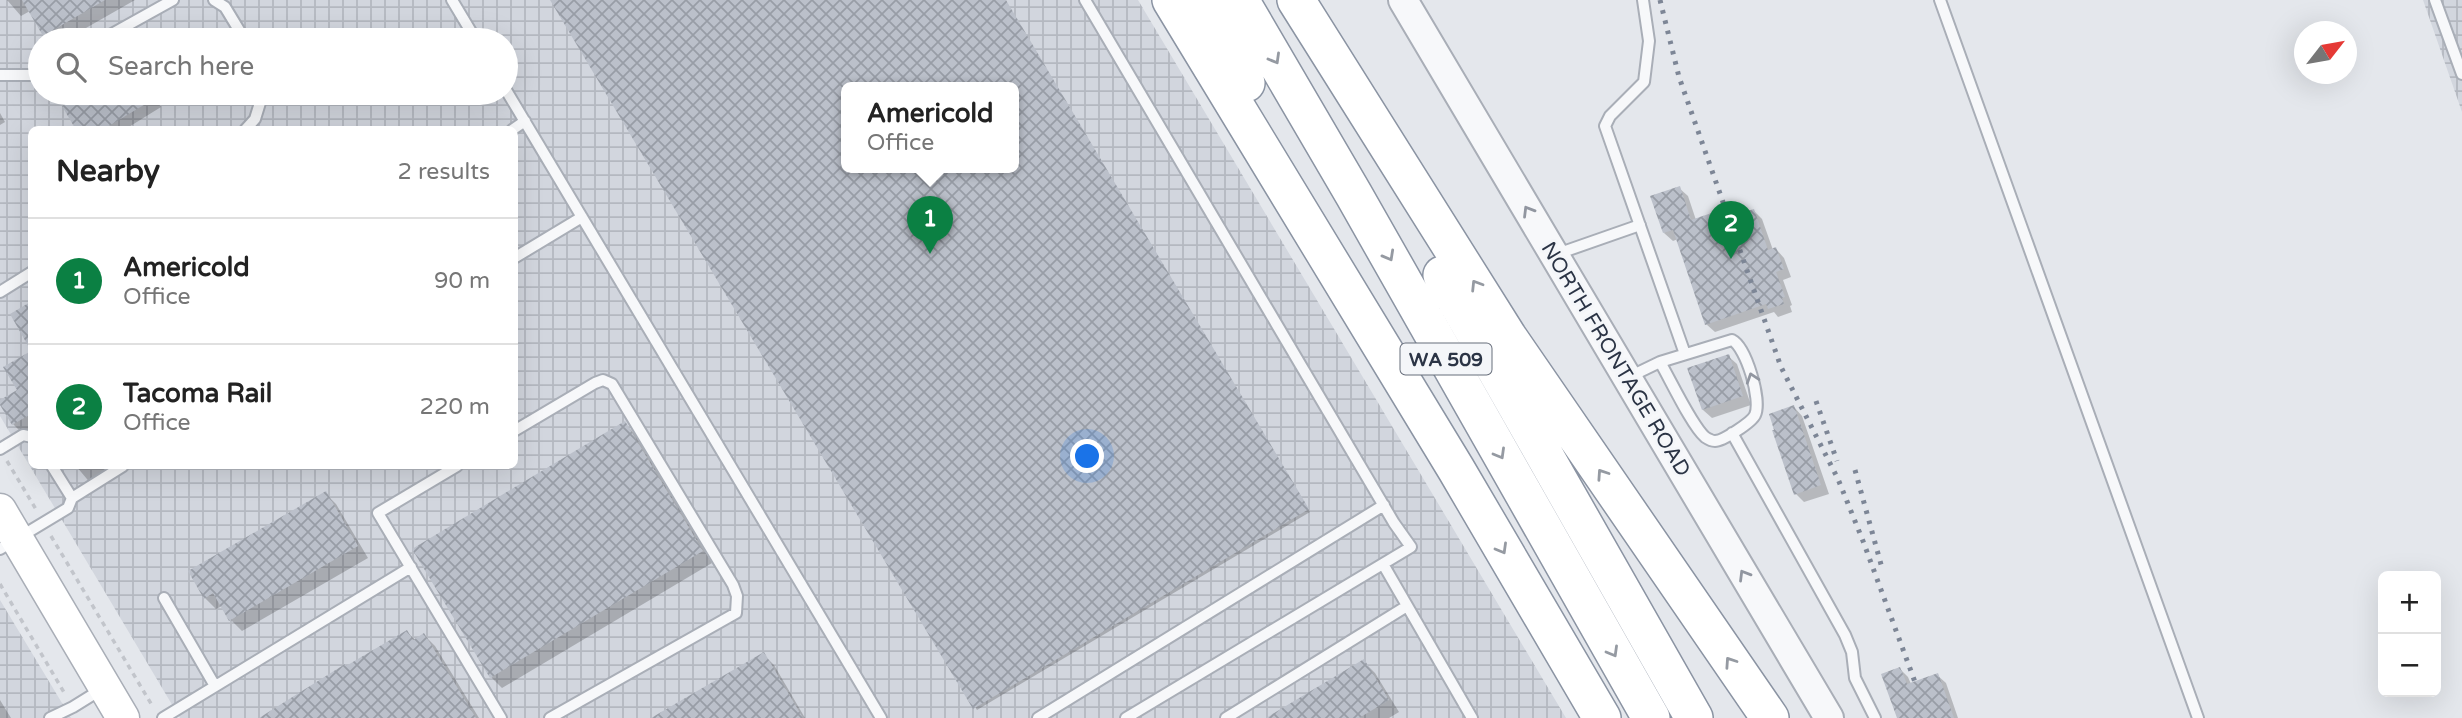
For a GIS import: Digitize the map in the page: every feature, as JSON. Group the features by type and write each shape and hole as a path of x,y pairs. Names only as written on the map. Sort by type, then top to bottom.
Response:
{"highway":[{"path":"1171,0 1455,469 1602,718"},
{"path":"1205,0 1266,123 1455,469"},
{"name":"WA 509","path":"1240,0 1651,718"},
{"name":"WA 509","path":"1286,0 1694,718"},
{"path":"1296,0 1508,337 1770,718"}],"main road":[{"path":"0,510 8,544 105,688 122,718"}],"street":[{"name":"NORTH FRONTAGE ROAD","path":"1403,0 1829,718"}],"lane":[{"path":"123,28 173,0"},
{"path":"214,0 225,7 238,28"},
{"path":"452,0 469,28"},
{"path":"1085,0 1411,547 1126,718"},
{"path":"1643,0 1649,41 1644,82 1610,116 1605,126 1685,354"},
{"path":"1940,0 2198,718"},
{"path":"2435,0 2462,74"},
{"path":"0,75 28,75"},
{"path":"249,126 255,119 259,105"},
{"path":"515,105 881,718"},
{"path":"518,126 525,121"},
{"path":"518,256 582,217"},
{"path":"1554,255 1640,225"},
{"path":"0,292 28,274"},
{"path":"1627,378 1660,362 1727,340 1735,341 1740,346 1756,393 1757,411 1752,421 1714,441 1703,435 1660,362"},
{"path":"518,429 595,383 603,380 612,384 733,585 737,596 736,613 550,718"},
{"path":"1732,433 1845,635 1852,652 1855,678 1875,718"},
{"path":"0,449 23,435 28,436"},
{"path":"54,469 72,498"},
{"path":"8,544 68,508 72,498 118,469"},
{"path":"452,469 379,513 501,718"},
{"path":"1038,718 1384,505"},
{"path":"1383,564 1472,718"},
{"path":"161,718 411,567"},
{"path":"164,598 215,686"},
{"path":"1226,718 1407,606"},
{"path":"50,718 105,688"}],"path":[{"path":"0,449 161,718"},
{"path":"0,584 73,707"}],"shaded area":[{"path":"0,0 1138,0 1566,718 180,718 32,469 518,469 518,126 28,126 28,463 0,416"},
{"path":"2423,0 2462,0 2462,112"},
{"path":"0,600 71,718 0,718"}],"building":[{"path":"22,0 105,0 57,28 38,28"},
{"path":"550,0 1006,0 1309,509 973,709"},
{"path":"144,105 109,126 74,126 62,106"},
{"path":"1680,186 1691,220 1735,205 1738,214 1754,209 1768,250 1776,247 1784,269 1776,272 1785,297 1782,298 1784,304 1768,309 1766,304 1705,325 1673,230 1663,233 1650,196"},
{"path":"28,303 28,346 10,314"},
{"path":"28,353 28,416 12,425 0,405 0,400 17,390 3,367"},
{"path":"1729,354 1743,396 1702,410 1687,368"},
{"path":"1794,405 1821,485 1794,495 1769,414"},
{"path":"625,421 703,551 490,678 412,549"},
{"path":"326,491 358,546 229,621 213,593 204,599 188,571"},
{"path":"407,630 413,640 424,633 476,718 259,718 345,664 346,666"},
{"path":"764,652 803,718 651,718"},
{"path":"1364,659 1389,700 1359,718 1266,718"},
{"path":"1900,667 1907,684 1938,673 1954,718 1897,718 1881,674"}],"railway":[{"path":"1660,0 1679,77 1781,367 1838,479 1915,682"},
{"path":"1816,401 1837,461"},
{"path":"1855,470 1882,568"}],"place":[{"name":"Americold","path":"930,254"},
{"name":"Tacoma Rail","path":"1731,259"}]}
